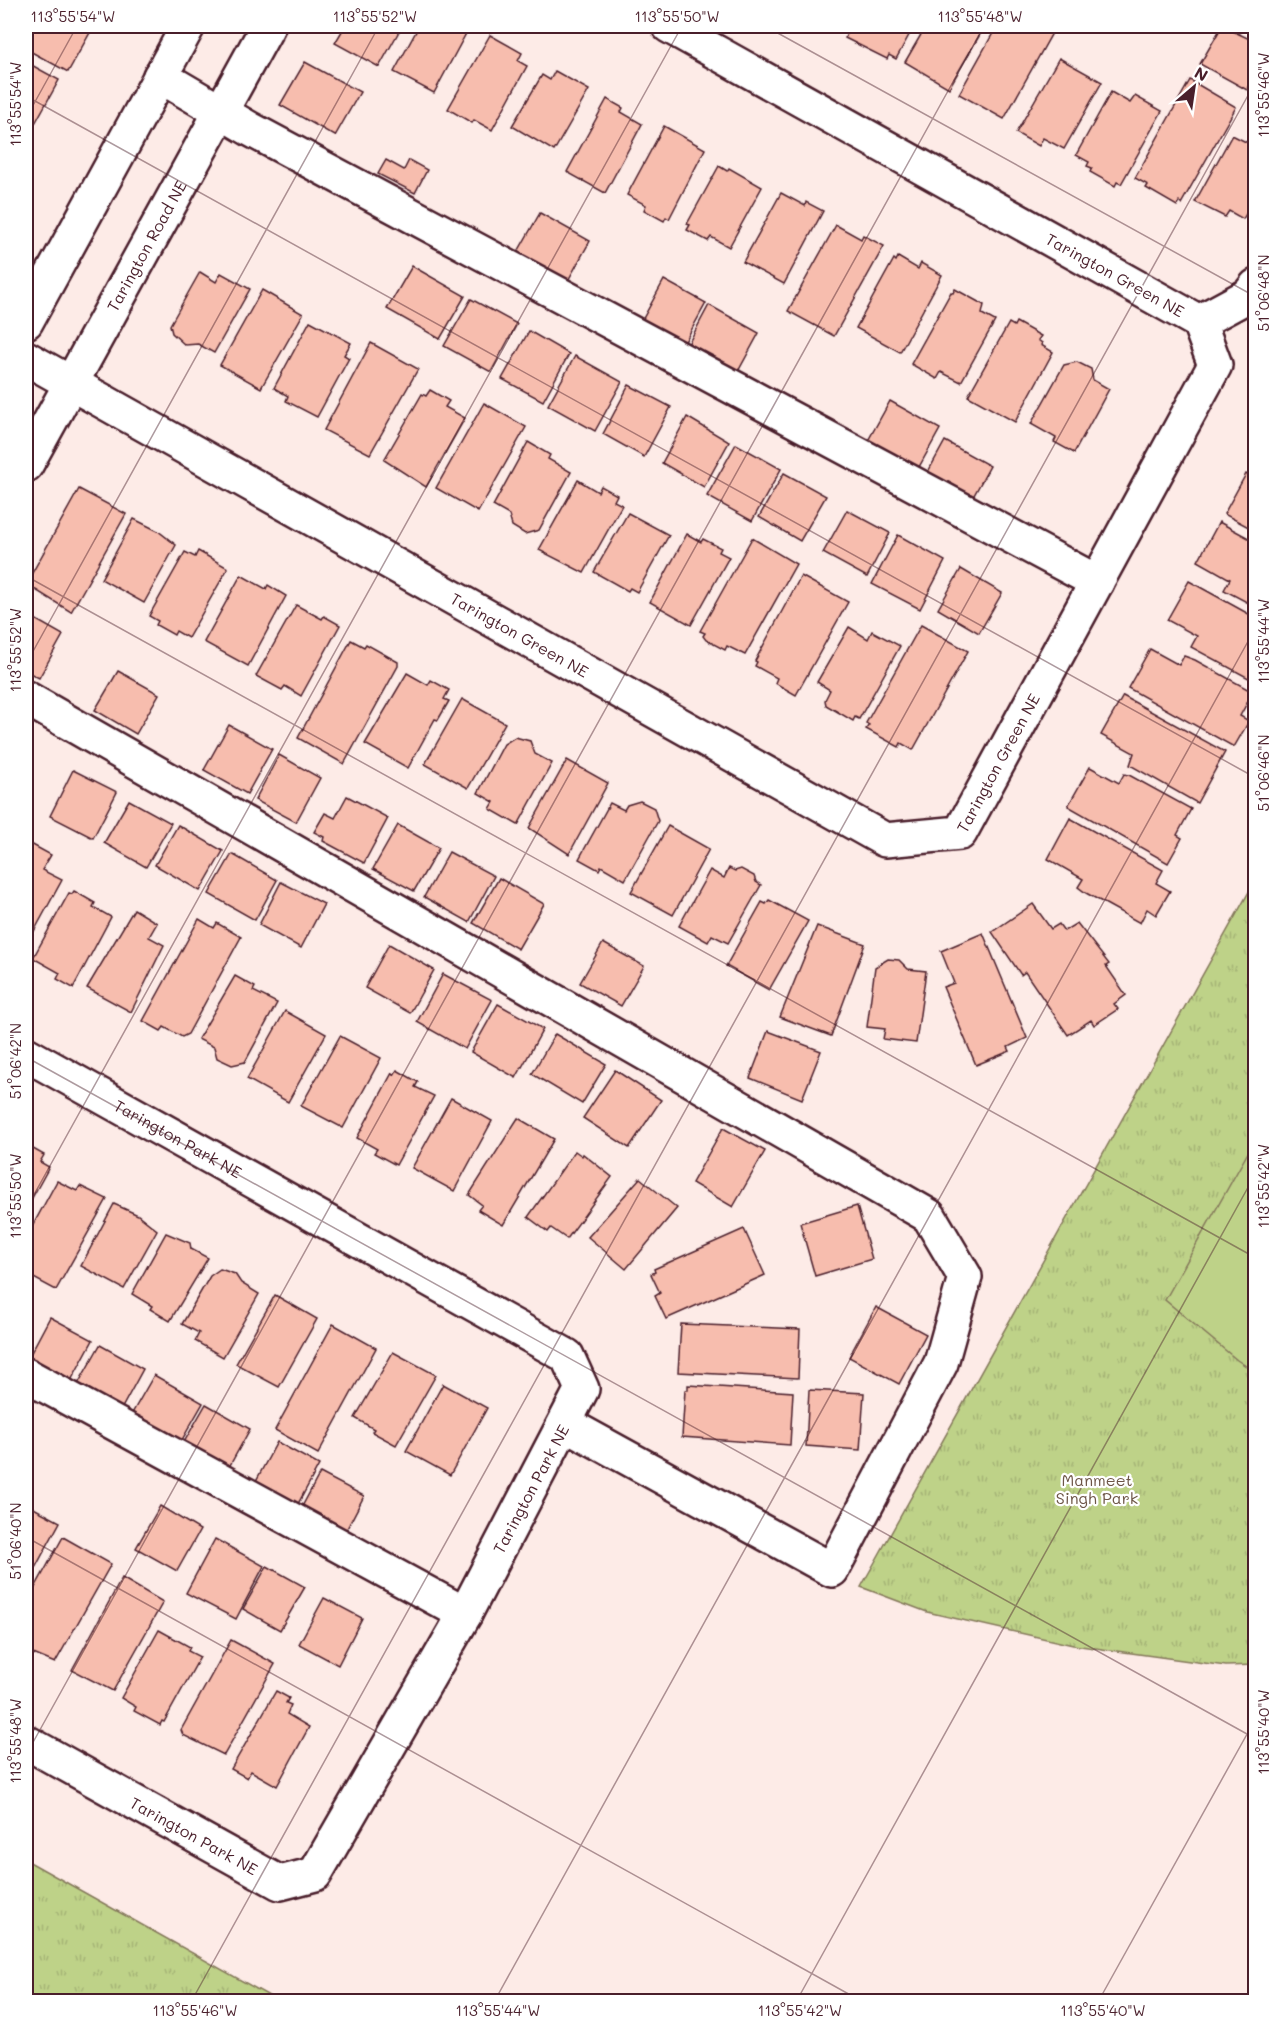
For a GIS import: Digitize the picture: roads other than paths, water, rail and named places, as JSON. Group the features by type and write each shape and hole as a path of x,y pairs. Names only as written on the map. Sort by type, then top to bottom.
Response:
{"street":[{"path":"26,322 188,26"},
{"name":"Tarington Road NE","path":"26,465 268,26"},
{"name":"Tarington Green NE","path":"26,358 885,840 960,833 1215,365 1198,322 669,26"},
{"path":"160,76 220,112 1097,582"},
{"path":"1198,322 1249,295 1256,286"},
{"path":"26,698 929,1216 965,1277 941,1363 832,1570 566,1425"},
{"name":"Tarington Park NE","path":"26,1054 567,1356 582,1389 566,1425 465,1614 315,1874 280,1883 26,1742"},
{"path":"26,1375 465,1614"}],"park label":[{"name":"Manmeet Singh Park","path":"1097,1489"}]}
